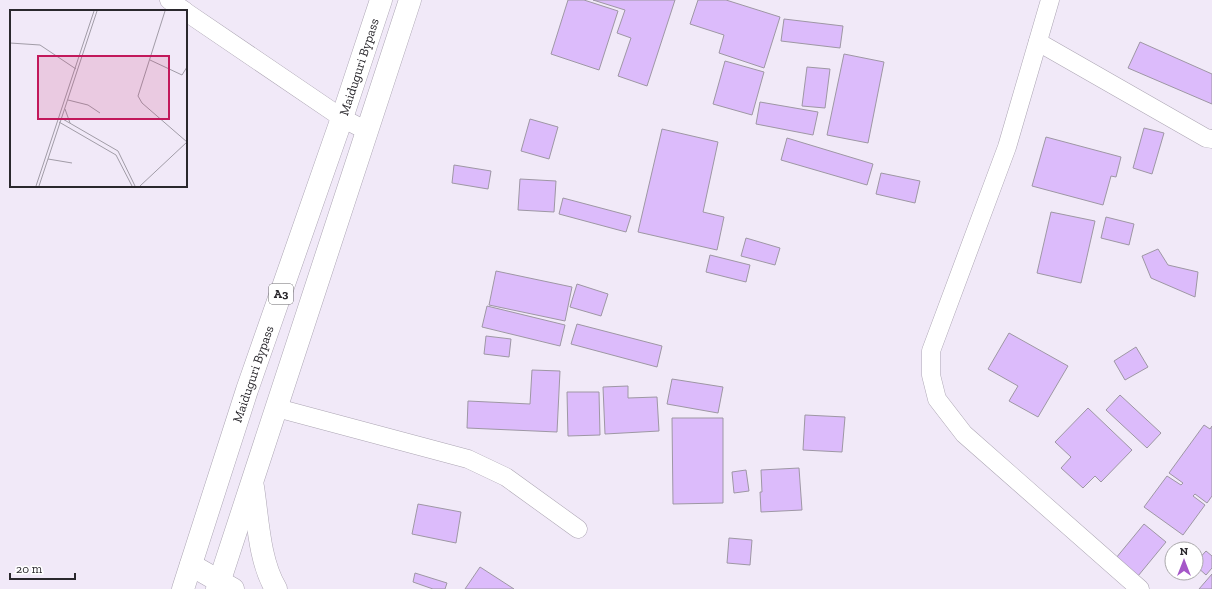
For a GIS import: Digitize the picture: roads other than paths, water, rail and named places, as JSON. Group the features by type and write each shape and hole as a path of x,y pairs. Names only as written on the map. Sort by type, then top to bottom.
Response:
{"main road":[{"name":"Maiduguri Bypass","path":"183,589 247,390 342,118 381,0"},
{"name":"Maiduguri Bypass","path":"223,586 252,483 410,0"},
{"path":"252,483 262,549 267,570 276,589"},
{"path":"191,566 223,586"}],"street":[{"path":"169,0 184,10"},
{"path":"1050,0 1007,146 931,351 931,375 937,399 964,434 1140,589"},
{"path":"187,12 342,118 367,131"},
{"path":"1038,42 1206,138 1212,139"},
{"path":"277,408 468,459 506,477 578,528"}]}
